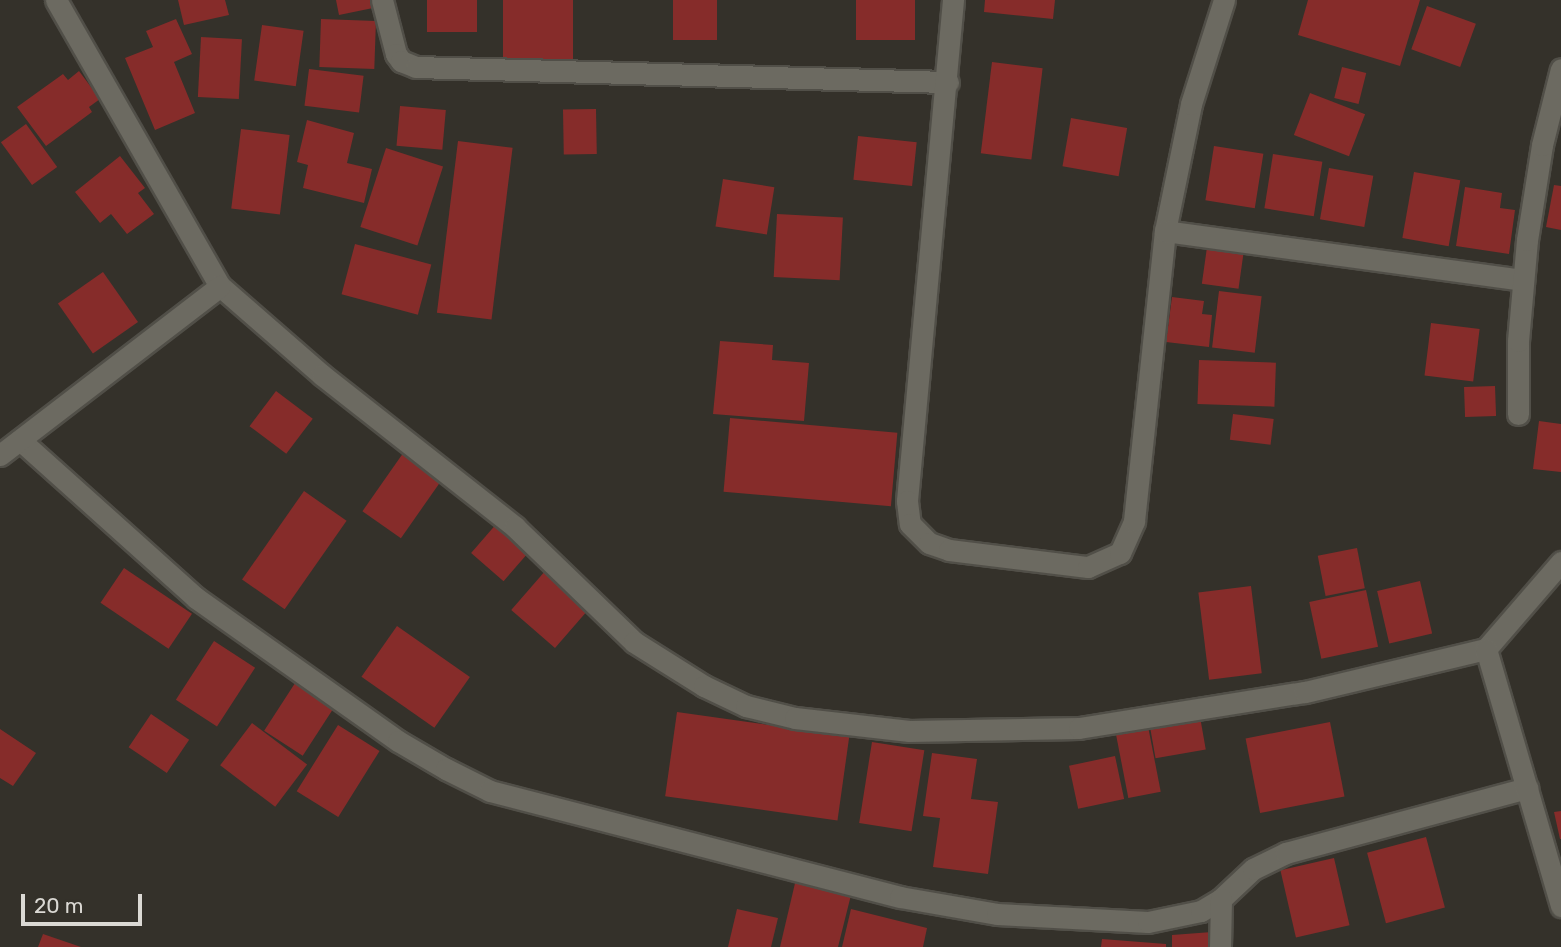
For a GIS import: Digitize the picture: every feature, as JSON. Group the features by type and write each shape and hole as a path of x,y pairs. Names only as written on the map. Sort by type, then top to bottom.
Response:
{"street":[{"path":"56,0 220,286 322,375 515,527 634,642 704,686 746,706 795,718 909,731 1079,728 1305,692 1486,649 1561,562"},
{"path":"382,0 396,54 416,67 948,82"},
{"path":"953,0 948,82 906,501 910,524 929,543 949,550 1071,566 1100,565 1120,553 1134,521 1141,476 1164,231 1191,104 1224,0"},
{"path":"1518,414 1523,280 1542,145 1561,69"},
{"path":"1164,231 1523,280"},
{"path":"0,455 220,286"},
{"path":"20,440 195,598 398,741 490,791 953,909 1148,922 1201,911 1221,899 1253,869 1286,853 1527,788"},
{"path":"1486,649 1561,906"},
{"path":"1220,947 1221,899"}],"building":[{"path":"178,0 225,0 229,15 184,25"},
{"path":"336,0 371,0 373,8 339,15"},
{"path":"427,0 477,0 477,32 427,32"},
{"path":"503,0 573,0 573,60 503,60"},
{"path":"673,0 717,0 717,40 673,40"},
{"path":"856,0 915,0 915,40 856,40"},
{"path":"985,0 1055,0 1053,19 984,12"},
{"path":"1308,0 1420,0 1400,66 1298,35"},
{"path":"1427,6 1476,24 1460,67 1411,49"},
{"path":"176,19 192,54 174,62 195,113 155,130 125,58 153,47 146,31"},
{"path":"321,19 376,21 374,69 319,67"},
{"path":"262,25 304,31 296,86 254,80"},
{"path":"201,37 242,39 239,99 198,97"},
{"path":"992,62 1043,68 1031,160 981,153"},
{"path":"1342,67 1366,73 1359,104 1334,98"},
{"path":"309,69 364,76 359,112 304,106"},
{"path":"79,71 100,99 89,107 92,112 46,146 17,107 63,74 68,80"},
{"path":"1310,93 1365,114 1349,156 1294,135"},
{"path":"400,106 446,110 442,150 397,146"},
{"path":"596,109 597,154 564,155 563,110"},
{"path":"1071,118 1127,128 1119,176 1062,166"},
{"path":"307,120 354,133 347,163 372,169 364,203 303,188 308,165 297,162"},
{"path":"26,124 57,167 32,185 1,142"},
{"path":"241,129 290,135 280,214 231,208"},
{"path":"858,136 917,142 912,186 853,180"},
{"path":"458,141 513,148 492,319 437,313"},
{"path":"1214,146 1263,154 1255,208 1205,200"},
{"path":"386,148 443,167 417,245 360,227"},
{"path":"1273,154 1322,162 1314,216 1264,208"},
{"path":"120,156 145,188 138,193 154,214 127,234 111,214 100,223 75,192"},
{"path":"1329,168 1373,176 1364,227 1320,219"},
{"path":"1414,172 1460,180 1449,246 1402,238"},
{"path":"723,179 774,187 767,235 715,226"},
{"path":"1554,185 1561,186 1561,230 1546,227"},
{"path":"1465,187 1502,193 1500,208 1515,210 1509,254 1456,246"},
{"path":"777,214 843,217 840,280 774,277"},
{"path":"355,244 431,264 418,315 342,294"},
{"path":"1207,247 1244,252 1238,289 1202,284"},
{"path":"103,272 138,322 93,354 58,304"},
{"path":"1219,291 1262,296 1255,353 1212,348"},
{"path":"1172,297 1204,301 1202,314 1212,315 1209,347 1166,342"},
{"path":"1431,323 1480,329 1473,382 1425,376"},
{"path":"720,341 773,345 772,360 809,363 804,421 713,414"},
{"path":"1199,360 1276,363 1274,407 1197,404"},
{"path":"1495,386 1496,416 1465,417 1464,387"},
{"path":"276,391 313,419 286,454 250,426"},
{"path":"1233,414 1274,419 1271,445 1230,440"},
{"path":"730,418 897,433 891,506 724,492"},
{"path":"1539,421 1561,424 1561,472 1533,469"},
{"path":"406,449 445,476 401,538 362,511"},
{"path":"304,491 347,521 285,609 242,579"},
{"path":"498,522 530,550 504,581 471,553"},
{"path":"1357,548 1365,588 1326,596 1318,556"},
{"path":"124,568 192,614 168,649 101,603"},
{"path":"546,570 590,608 555,648 511,610"},
{"path":"1420,581 1432,634 1389,644 1377,591"},
{"path":"1251,586 1262,673 1209,680 1198,592"},
{"path":"1366,590 1378,647 1321,659 1309,602"},
{"path":"397,626 470,677 434,728 361,677"},
{"path":"214,641 255,668 217,726 176,700"},
{"path":"299,677 338,702 303,756 264,731"},
{"path":"1199,711 1206,749 1156,758 1149,720"},
{"path":"677,712 849,736 837,820 665,796"},
{"path":"151,714 189,740 167,773 129,747"},
{"path":"1147,721 1161,792 1128,798 1115,727"},
{"path":"1330,722 1345,797 1260,813 1246,738"},
{"path":"252,723 307,765 275,807 220,765"},
{"path":"338,725 380,751 338,817 297,791"},
{"path":"0,729 36,753 13,786 0,778"},
{"path":"872,742 924,750 912,831 859,823"},
{"path":"932,753 977,759 971,799 998,802 988,874 933,867 940,818 923,816"},
{"path":"1115,756 1124,799 1078,809 1069,766"},
{"path":"1561,811 1561,839 1560,839 1554,812"},
{"path":"1426,837 1445,908 1386,923 1367,853"},
{"path":"1334,858 1350,925 1296,938 1280,870"},
{"path":"796,879 852,891 838,947 780,947"},
{"path":"737,909 778,918 771,947 728,947"},
{"path":"851,909 927,928 923,947 842,947"},
{"path":"1212,932 1213,947 1172,947 1172,935"},
{"path":"43,934 81,947 38,947"},
{"path":"1102,939 1166,944 1166,947 1101,947"}]}
